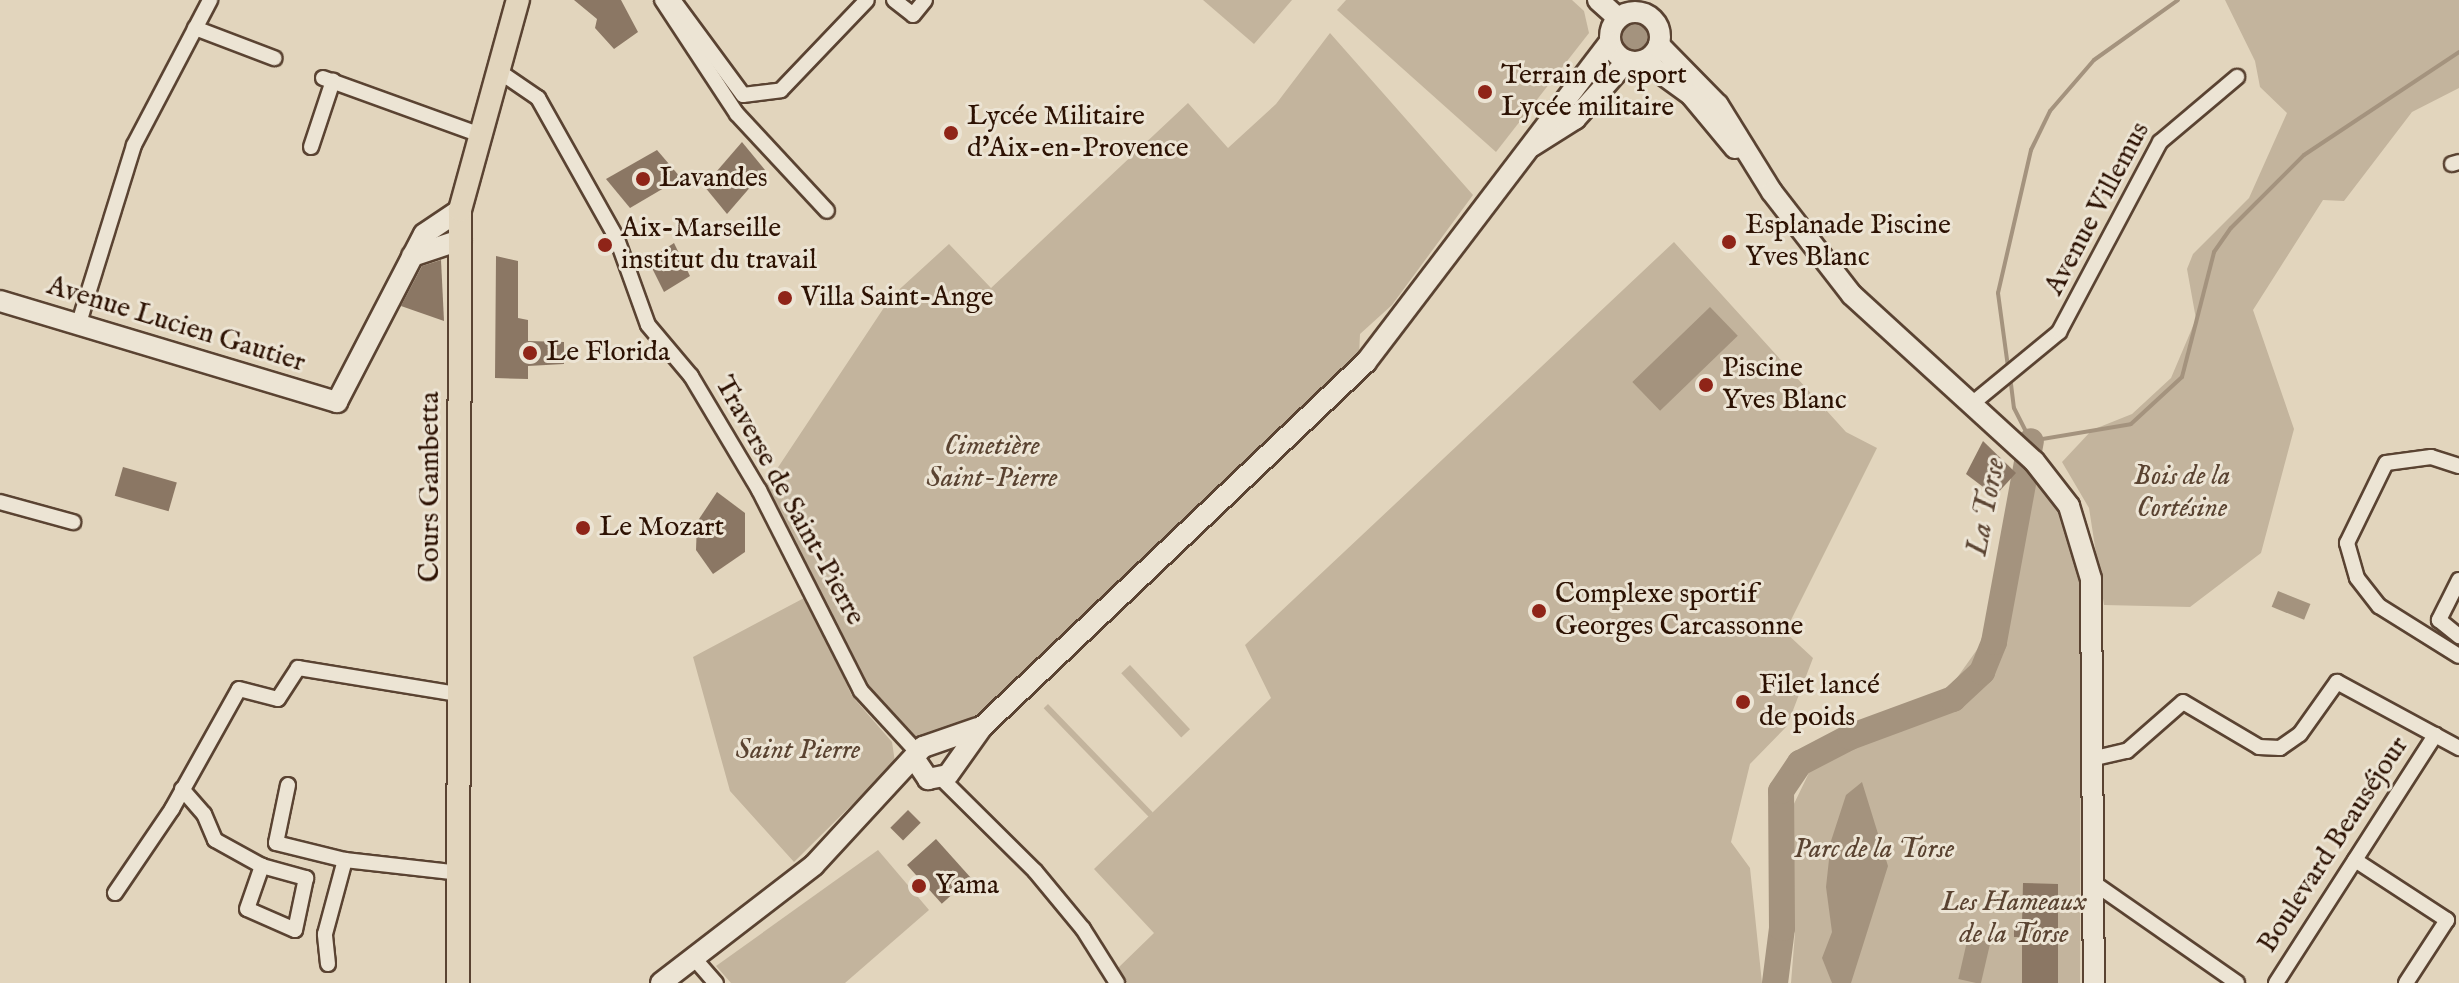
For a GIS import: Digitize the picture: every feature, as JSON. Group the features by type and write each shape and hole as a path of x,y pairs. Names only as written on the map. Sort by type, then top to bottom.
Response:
{"main road":[{"name":"Cours Gambetta","path":"458,983 462,695 460,210 478,134 518,0"}],"street":[{"path":"78,326 134,145 210,0"},
{"path":"662,0 737,114 827,211"},
{"path":"673,0 743,95 781,90 867,0"},
{"path":"894,0 913,15 925,0"},
{"path":"1598,0 1618,18"},
{"path":"1618,18 1649,7 1656,23 1659,45 1718,105 1758,171"},
{"path":"1532,146 1536,132 1610,42 1618,18"},
{"path":"195,28 274,58"},
{"path":"1610,42 1691,95 1758,171 1852,295 2034,461 2069,506 2091,579 2094,983"},
{"path":"661,983 777,897 888,792 937,769 982,727 1366,362 1532,146 1575,119 1636,61 1659,45"},
{"name":"Traverse de Saint-Pierre","path":"497,70 532,89 617,239 648,325 691,376 759,490 861,691 1083,929 1117,983"},
{"name":"Avenue Villemus","path":"1973,403 2059,332 2078,304 2160,142 2237,77"},
{"path":"311,147 328,79 478,134"},
{"path":"412,256 424,234 460,210"},
{"path":"412,256 460,240"},
{"name":"Avenue Lucien Gautier","path":"0,301 337,402 412,256"},
{"path":"2459,466 2431,457 2386,463 2347,543 2357,578 2379,606 2459,656"},
{"path":"0,502 73,522"},
{"path":"2459,580 2439,620 2459,636"},
{"path":"115,893 182,789 239,689 278,699 298,668 462,695"},
{"path":"2091,759 2127,751 2183,702 2259,747 2280,748 2300,734 2337,682 2459,748"},
{"path":"937,769 939,744 982,727"},
{"name":"Boulevard Beauséjour","path":"2276,983 2435,735"},
{"path":"288,785 276,843 345,860 460,873"},
{"path":"182,789 204,814 215,840 262,866 306,878 295,930 247,909 262,866"},
{"path":"328,964 325,934 345,860"},
{"path":"2355,860 2447,920 2406,983"},
{"path":"2091,881 2237,983"},
{"path":"693,957 716,983"}],"green space":[{"path":"1203,0 1292,0 1254,44"},
{"name":"Terrain de sport Lycée militaire","path":"1346,0 1572,0 1584,11 1589,33 1496,152 1337,10"},
{"name":"Bois de la Cortésine","path":"2225,0 2459,0 2459,88 2412,112 2344,201 2323,200 2253,310 2294,429 2261,553 2190,607 2104,605 2089,508 2062,462 2092,430 2132,414 2171,378 2196,319 2187,269 2193,254 2249,198 2287,113 2260,87 2255,61"},
{"name":"Cimetière Saint-Pierre","path":"1330,33 1473,195 1392,305 1360,334 1359,356 982,713 911,741 869,698 763,490 891,297 949,244 991,288 1188,103 1228,148 1276,104"},
{"name":"Complexe sportif Georges Carcassonne","path":"1674,242 1846,432 1877,448 1785,632 1813,658 1787,726 1750,764 1731,842 1750,868 1762,983 1127,983 1118,968 1154,933 1094,869 1271,698 1245,645"},
{"name":"Parc de la Torse","path":"2025,459 2064,520 2081,587 2080,983 1791,983 1795,933 1777,839 1820,750 1932,713 1986,637"},
{"name":"Saint Pierre","path":"806,597 852,696 892,742 895,762 794,862 730,791 693,657"},
{"path":"1130,665 1190,729 1181,738 1121,673"},
{"path":"1048,704 1153,813 1149,817 1044,708"},
{"name":"Saint Pierre","path":"878,850 929,910 845,983 731,983 716,966"}],"shaded area":[{"path":"1637,21 1649,26 1654,38 1649,50 1637,55 1625,50 1620,38 1625,26"},
{"path":"1710,307 1738,336 1660,411 1632,382"},
{"path":"2278,591 2310,604 2304,620 2272,607"},
{"path":"1862,782 1888,866 1851,983 1832,983 1822,958 1832,932 1826,887 1831,841 1846,795"},
{"path":"1968,937 1990,942 1981,983 1958,979"}],"building":[{"path":"574,0 621,0 638,32 614,49 595,28 597,19"},
{"path":"742,142 765,170 727,214 704,186"},
{"name":"Lavandes","path":"657,150 681,178 630,208 606,179"},
{"path":"674,243 690,276 664,292 648,260"},
{"name":"Le Florida","path":"496,256 518,261 518,318 528,320 528,341 564,342 564,364 528,366 528,379 495,378"},
{"path":"441,260 444,321 401,306 422,266"},
{"path":"1983,441 2016,473 1995,496 1966,474"},
{"path":"123,467 177,482 169,511 115,496"},
{"path":"717,492 745,513 745,552 713,574 696,550 697,522"},
{"path":"908,810 921,823 903,840 890,828"},
{"path":"936,839 971,878 942,904 907,865"},
{"path":"2023,883 2058,884 2058,983 2022,983 2022,937 2014,937 2014,924 2022,924"}],"waterway":[{"path":"2008,367 1998,293 2031,150 2050,111 2094,60 2178,0"},
{"name":"La Torse","path":"2010,376 2014,408 2031,441 2131,424 2182,377 2214,252 2231,228 2304,155 2459,52"},
{"name":"La Torse","path":"1775,983 1782,928 1781,791 1800,763 1850,737 1953,699 1982,672 1994,642 2031,441"}],"place":[{"name":"Terrain de sport Lycée militaire","path":"1485,92"},
{"name":"Lycée Militaire d'Aix-en-Provence","path":"951,133"},
{"name":"Lavandes","path":"643,179"},
{"name":"Esplanade Piscine Yves Blanc","path":"1729,242"},
{"name":"Aix-Marseille institut du travail","path":"605,245"},
{"name":"Villa Saint-Ange","path":"785,298"},
{"name":"Le Florida","path":"530,353"},
{"name":"Piscine Yves Blanc","path":"1706,385"},
{"name":"Le Mozart","path":"583,528"},
{"name":"Complexe sportif Georges Carcassonne","path":"1539,611"},
{"name":"Filet lancé de poids","path":"1743,702"},
{"name":"Yama","path":"919,886"}],"park label":[{"name":"Les Hameaux de la Torse","path":"2014,919"}]}
